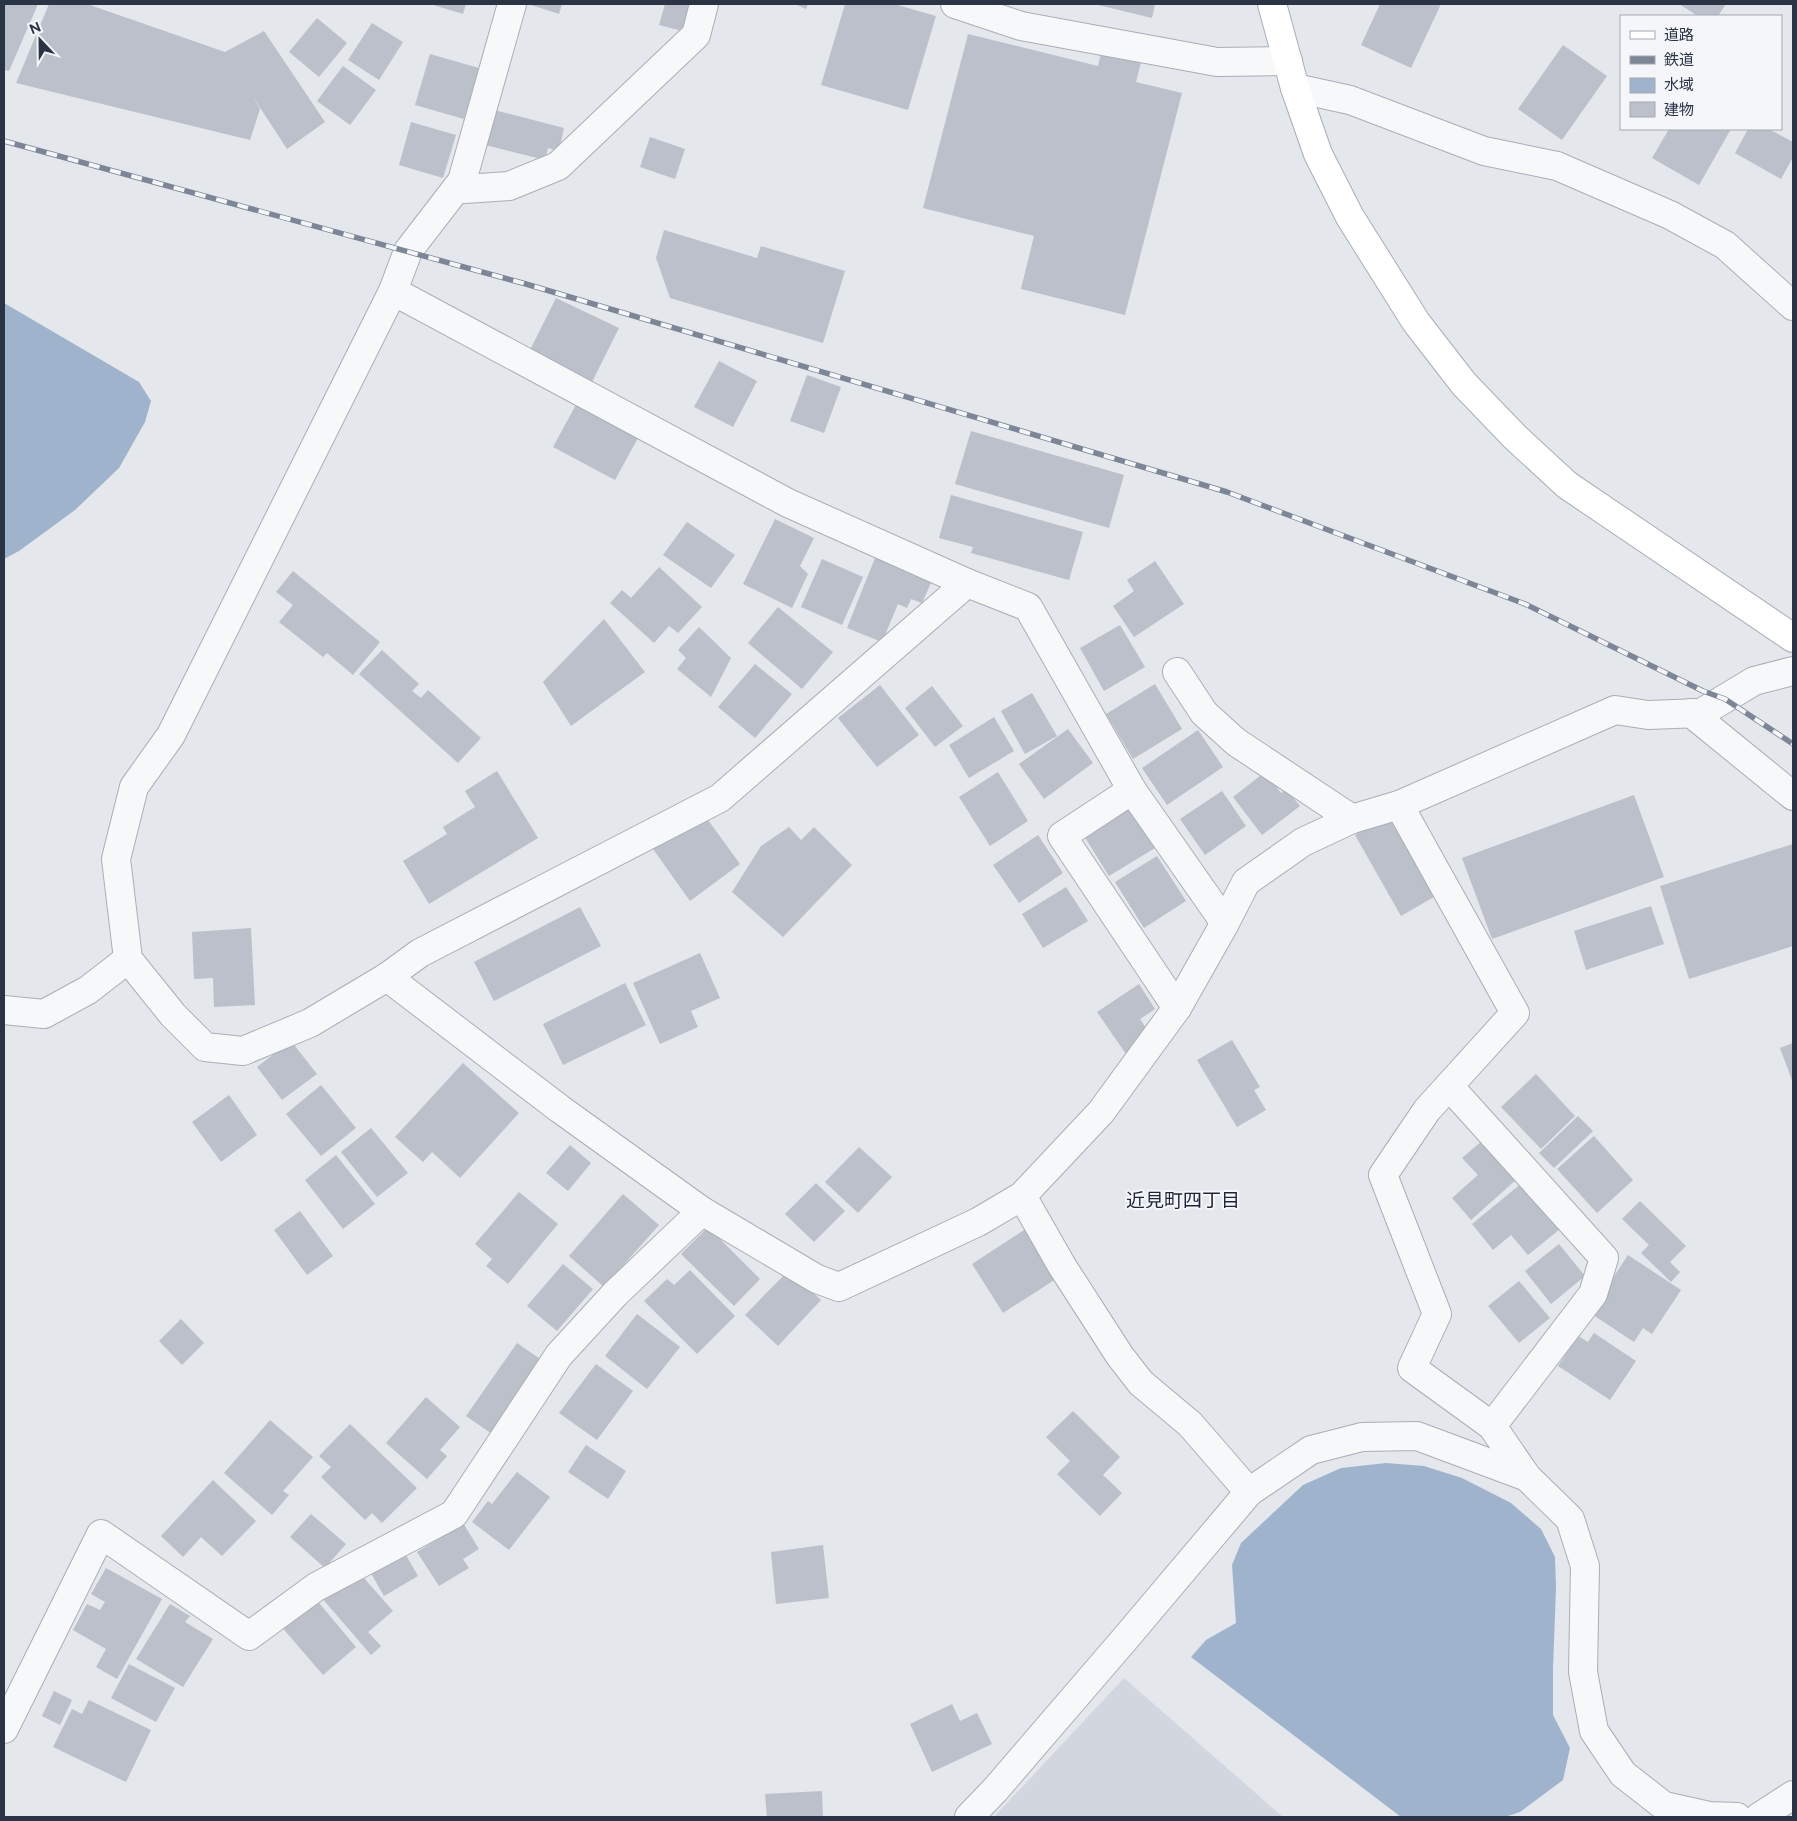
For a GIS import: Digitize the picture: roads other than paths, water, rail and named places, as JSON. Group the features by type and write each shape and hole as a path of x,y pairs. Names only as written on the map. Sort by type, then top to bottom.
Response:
{"street":[{"path":"512,4 462,181 408,251 393,292 171,735 134,787 116,859 128,959 173,1015 205,1047 243,1051 310,1023 387,977 420,953 720,798 967,583"},
{"path":"462,181 465,189 509,186 558,166 696,35 704,4"},
{"path":"955,4 1021,26 1217,62 1288,61"},
{"path":"1272,4 1295,88 1318,154 1350,217 1416,322 1464,384 1515,438 1567,485 1793,638"},
{"path":"1295,88 1350,100 1484,151 1557,166 1670,215 1725,245 1793,306"},
{"path":"393,292 788,503 967,583 1028,607 1132,790 1225,923"},
{"path":"387,977 560,1110 702,1211 817,1279 839,1286 978,1222 1022,1196 1101,1112 1176,1008 1225,923 1246,882 1303,842 1352,819 1399,805 1615,710 1648,715 1701,713 1754,681 1793,671"},
{"path":"1177,672 1204,713 1236,742 1352,819"},
{"path":"1691,713 1793,796"},
{"path":"1132,790 1062,836 1176,1008"},
{"path":"1399,805 1515,1013 1426,1110 1383,1174 1437,1314 1412,1368 1492,1426 1527,1477 1570,1520 1586,1566 1583,1672 1594,1731 1623,1774 1664,1806 1709,1816 1737,1817"},
{"path":"4,1010 44,1014 88,990 128,959"},
{"path":"1449,1086 1604,1258 1593,1294 1492,1426"},
{"path":"1022,1196 1062,1266 1120,1356 1141,1383 1190,1424 1249,1492"},
{"path":"4,1729 101,1534 249,1636 316,1586 454,1514 559,1355 615,1294 702,1211"},
{"path":"969,1817 995,1790 1249,1492 1311,1450 1362,1437 1417,1436 1527,1477"},
{"path":"1759,1817 1793,1795"}],"water":[{"path":"4,303 139,382 151,401 145,422 119,468 75,510 19,551 4,559"},
{"path":"1386,1463 1424,1466 1462,1478 1511,1503 1541,1529 1555,1557 1553,1715 1570,1748 1563,1780 1520,1812 1505,1817 1401,1817 1191,1657 1206,1640 1236,1623 1232,1565 1241,1543 1303,1485 1341,1468"}],"railway":[{"path":"4,141 526,284 1227,492 1525,604 1703,691 1725,699 1793,744"}],"district":[{"name":"近見町四丁目","path":"1183,1200"}]}
